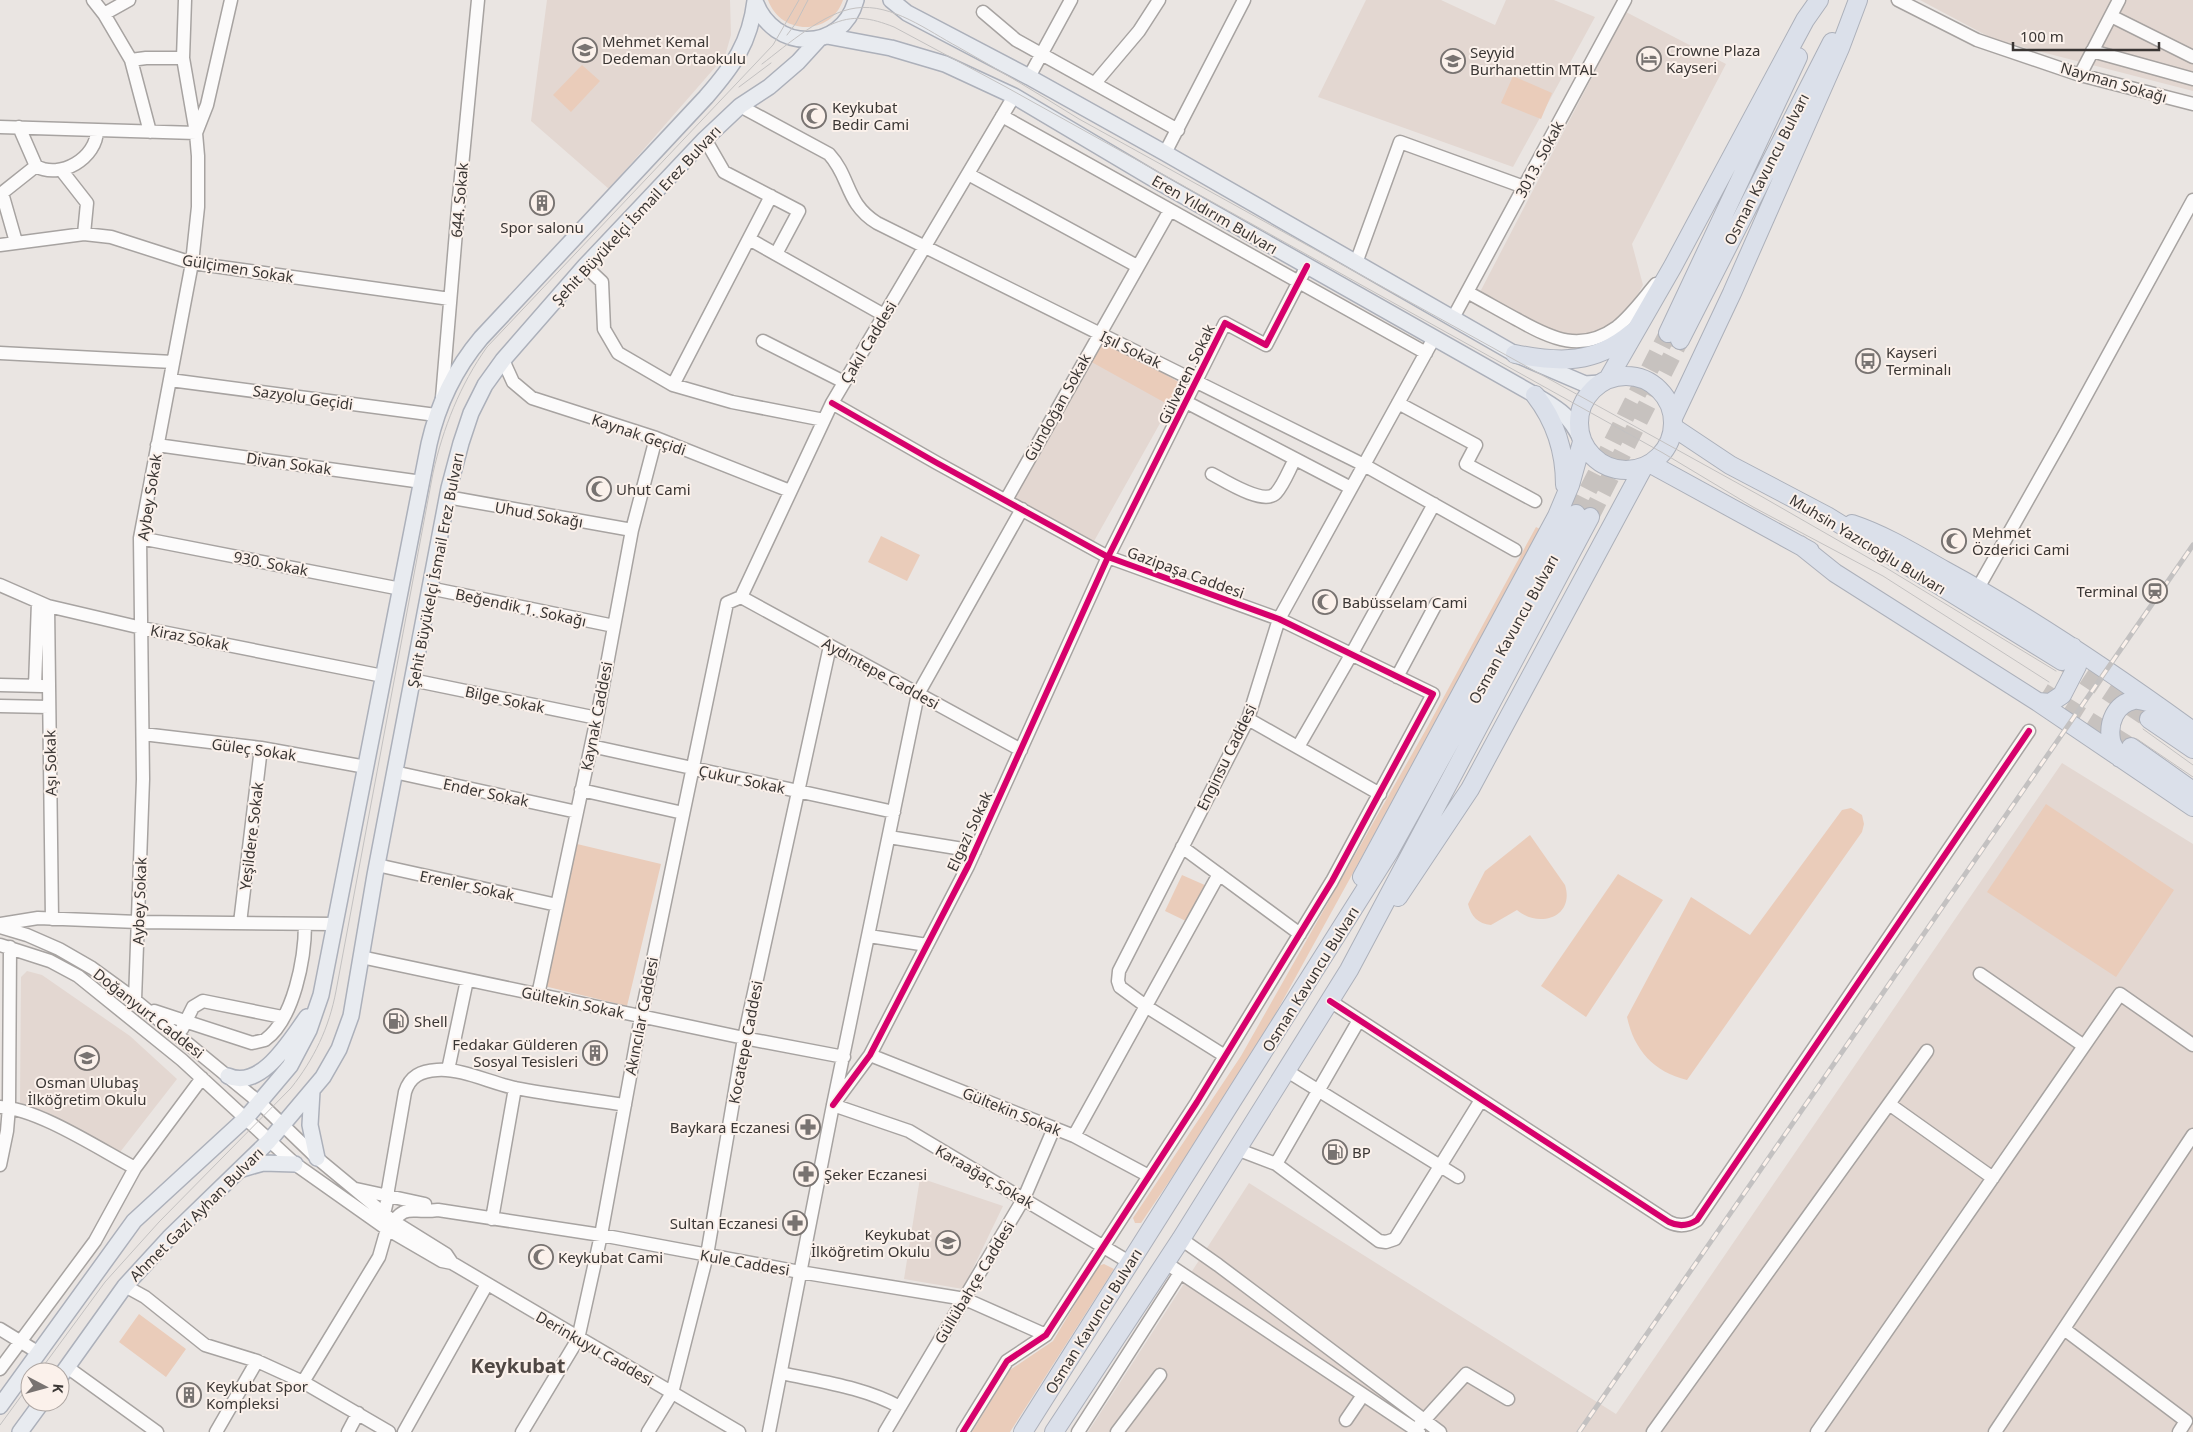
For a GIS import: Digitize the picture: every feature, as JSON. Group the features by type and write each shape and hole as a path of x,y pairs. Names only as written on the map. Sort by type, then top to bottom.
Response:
{"highway":[{"path":"1819,0 1805,20 1638,328 1604,381 1593,389 1581,407 1578,428 1581,440 1594,459 1609,468 1626,471 1647,466 1800,545 1882,590 2050,703 2062,695 2077,666 2078,656 2068,654"},
{"name":"Osman Kavuncu Bulvarı","path":"1826,0 1674,336 1812,78 1856,0"},
{"path":"1349,970 1470,790 1647,466 1663,453 1670,440 1673,423 1840,48 1856,0"},
{"path":"1515,354 1557,360 1582,359 1607,349 1638,328"},
{"path":"1604,381 1625,376 1650,382 1663,394 1671,410 1673,423"},
{"path":"1535,395 1554,424 1561,444 1564,466 1564,500"},
{"name":"Muhsin Yazıcıoğlu Bulvarı","path":"1673,423 1730,465 1827,516 2068,654"},
{"path":"1326,955 1373,856 1564,500 1581,440"},
{"name":"Osman Kavuncu Bulvarı","path":"1023,1432 1326,955 1389,852 1583,516 1349,970 1239,1150 1054,1432"},
{"path":"1827,516 1875,532 1978,588 2068,654 2151,711 2193,731"},
{"path":"2041,697 2125,753 2193,791"},
{"path":"2193,749 2151,711 2135,700 2121,706 2113,716 2110,728 2111,742 2193,807"}],"main road":[{"name":"Şehit Büyükelçi İsmail Erez Bulvarı","path":"260,1103 290,1066 309,1030 321,995 428,444 442,400 457,371 481,338 706,97 731,67 748,36 755,0"},
{"name":"Eren Yıldırım Bulvarı","path":"755,0 763,18 775,30 795,39 823,37 891,48 945,64 1014,96 1152,178 1535,395 1563,412 1572,421 1581,440"},
{"name":"Şehit Büyükelçi İsmail Erez Bulvarı","path":"282,1126 312,1091 332,1063 351,1016 376,865 446,497 458,450 471,413 486,385 503,360 585,266 705,139 740,106 769,87 823,37 848,19 856,0"},
{"name":"Eren Yıldırım Bulvarı","path":"891,0 907,13 1029,77 1165,153 1515,354 1585,384 1604,381"},
{"path":"228,1076 242,1079 256,1076 288,1045 321,995"},
{"path":"312,1091 310,1125 316,1158"},
{"path":"0,1406 134,1221 260,1103"},
{"name":"Ahmet Gazi Ayhan Bulvarı","path":"70,1364 125,1286 169,1238 269,1141 282,1126"},
{"path":"238,1170 263,1163 295,1164"},
{"path":"20,1432 35,1412"}],"street":[{"path":"93,0 104,14 131,60 150,132"},
{"path":"104,14 129,0"},
{"name":"Aybey Sokak","path":"139,1004 138,922 143,734 140,538 192,263 198,199 196,133 183,58 185,0"},
{"path":"0,127 196,133 207,106 232,0"},
{"name":"644. Sokak","path":"442,400 478,0"},
{"path":"1095,83 1139,31 1159,0"},
{"name":"3013. Sokak","path":"1453,318 1625,0"},
{"name":"Nayman Sokağı","path":"1898,0 1977,40 2080,74 2193,104"},
{"path":"2080,74 2119,0"},
{"path":"1029,77 1068,1"},
{"path":"1165,153 1241,1"},
{"path":"983,12 1010,36 1178,130"},
{"path":"2111,16 2193,58"},
{"path":"2092,51 2193,79"},
{"path":"131,60 183,58"},
{"name":"Çakıl Caddesi","path":"740,597 832,403 1014,96"},
{"name":"Işıl Sokak","path":"740,106 829,154 839,167 851,196 864,214 877,223 1364,465 1515,550"},
{"path":"1002,116 1426,353"},
{"path":"19,127 36,166 48,171 62,171 91,151 96,141 97,130"},
{"path":"705,139 724,172 799,211 776,254"},
{"path":"1356,263 1400,142 1524,187"},
{"path":"16,242 2,193 36,166"},
{"path":"62,171 87,203 84,234"},
{"path":"968,174 1138,266"},
{"path":"673,385 771,196"},
{"path":"1978,588 2193,200"},
{"name":"Gündoğan Sokak","path":"1006,500 1170,210"},
{"name":"Gülçimen Sokak","path":"0,245 84,234 111,237 192,263 450,299"},
{"path":"749,239 884,315"},
{"path":"585,266 602,282 604,330 618,353 673,385 732,402 824,420"},
{"name":"Gülveren Sokak","path":"1108,557 1225,323 1266,345 1307,266"},
{"path":"1467,292 1544,335 1563,340 1584,341 1603,335 1618,326 1673,266"},
{"name":"Enginsu Caddesi","path":"1225,1056 1147,1007 1120,987 1119,971 1248,719 1279,619 1434,338"},
{"path":"764,341 844,382"},
{"path":"0,353 173,362"},
{"name":"Kaynak Geçidi","path":"503,360 513,382 532,398 656,438 790,491"},
{"name":"Sazyolu Geçidi","path":"170,380 436,415"},
{"path":"1186,402 1351,488"},
{"name":"Gazipaşa Caddesi","path":"832,403 1108,557 1279,619 1433,694 1380,794"},
{"path":"1398,403 1476,446 1466,464 1535,501"},
{"name":"Kaynak Caddesi","path":"538,995 597,718 632,530 656,438"},
{"name":"Divan Sokak","path":"157,445 422,482"},
{"path":"1212,474 1259,497 1269,497 1276,493 1295,459"},
{"name":"Uhud Sokağı","path":"446,497 632,530"},
{"path":"1298,747 1434,504"},
{"path":"769,1432 833,1105 918,694 1022,509"},
{"name":"930. Sokak","path":"140,538 401,589"},
{"name":"Elgazi Sokak","path":"833,1105 870,1055 975,850 1108,557"},
{"name":"Kiraz Sokak","path":"0,585 43,604 142,628 383,676"},
{"name":"Beğendik 1. Sokağı","path":"429,588 614,626"},
{"name":"Aydıntepe Caddesi","path":"740,597 1021,750"},
{"name":"Akıncılar Caddesi","path":"522,1432 578,1339 601,1234 640,1016 726,603 740,597"},
{"path":"35,686 43,604"},
{"name":"Aşı Sokak","path":"43,604 49,686 52,919"},
{"path":"1397,677 1436,604"},
{"name":"Kocatepe Caddesi","path":"648,1432 672,1393 707,1255 744,1038 830,646"},
{"name":"Bilge Sokak","path":"412,680 597,718"},
{"path":"0,685 49,686"},
{"path":"0,706 49,707"},
{"path":"963,1432 1007,1361 1046,1335 1225,1056 1332,881 1380,794 1248,719"},
{"path":"1330,1001 1669,1222 1684,1225 1697,1220 2029,731"},
{"name":"Güleç Sokak","path":"143,734 261,748 366,767"},
{"name":"Çukur Sokak","path":"591,746 894,812"},
{"name":"Yeşildere Sokak","path":"240,923 261,748"},
{"name":"Ender Sokak","path":"394,772 577,812"},
{"path":"582,790 683,813"},
{"path":"889,837 975,850"},
{"path":"1182,847 1300,934"},
{"name":"Erenler Sokak","path":"376,865 557,905"},
{"path":"1074,1136 1219,874"},
{"path":"0,925 38,918 138,922 335,924"},
{"path":"139,1004 186,1023 256,1043 269,1038 282,1018 299,977 304,951 305,924"},
{"name":"Doğanyurt Caddesi","path":"0,925 59,949 92,968 179,1035 260,1103 282,1126"},
{"path":"869,936 927,944"},
{"path":"0,1165 7,1132 4,1107 5,946"},
{"name":"Doğanyurt Caddesi","path":"5,946 50,960 68,970 152,1034 269,1141"},
{"name":"Gültekin Sokak","path":"361,957 744,1038 844,1057"},
{"path":"1980,974 2084,1046"},
{"path":"448,1070 466,980"},
{"path":"1817,1432 2120,994 2193,1045"},
{"path":"179,1035 193,1007 203,1002 282,1018"},
{"path":"1276,1164 1359,1020"},
{"path":"1653,1432 1927,1052"},
{"name":"Gültekin Sokak","path":"870,1055 1074,1136 1149,1176"},
{"path":"303,1382 378,1257 388,1221 388,1190 406,1092 408,1085 415,1076 427,1072 448,1070 515,1088 625,1105"},
{"path":"1287,1071 1458,1177"},
{"path":"0,1369 94,1241 135,1168 202,1078"},
{"path":"492,1219 515,1088"},
{"path":"1239,1150 1276,1164 1379,1241 1386,1242 1395,1239 1482,1100"},
{"path":"1889,1104 1993,1178"},
{"name":"Karaağaç Sokak","path":"833,1105 909,1131 1130,1262"},
{"path":"4,1107 36,1115 135,1168"},
{"name":"Derinkuyu Caddesi","path":"282,1126 388,1221"},
{"name":"Güllübahçe Caddesi","path":"885,1432 1024,1198 1054,1128"},
{"path":"1995,1432 2193,1135"},
{"name":"Derinkuyu Caddesi","path":"269,1141 295,1164 388,1221 442,1261 452,1263 578,1339 739,1432"},
{"name":"Kule Caddesi","path":"353,1188 431,1205 438,1210"},
{"name":"Kule Caddesi","path":"388,1221 406,1210 438,1210 601,1234 800,1272 965,1299 1046,1335"},
{"path":"1181,1239 1218,1264 1418,1429"},
{"path":"1166,1263 1363,1395 1418,1429 1440,1432"},
{"path":"1078,1432 1180,1273"},
{"path":"404,1432 487,1284"},
{"path":"125,1286 145,1297 205,1345 257,1361 303,1382 389,1432"},
{"path":"0,1329 19,1343 39,1353"},
{"path":"2064,1329 2186,1421 2180,1432"},
{"path":"216,1432 257,1361"},
{"path":"780,1373 856,1388 882,1397 900,1407"},
{"path":"1418,1429 1466,1374 1508,1399"},
{"path":"1118,1432 1160,1375"},
{"path":"70,1376 157,1432"},
{"path":"1346,1420 1363,1395"},
{"path":"348,1432 358,1413"}],"shaded area":[{"name":"Mehmet Kemal Dedeman Ortaokulu","path":"547,0 730,0 731,35 725,56 609,189 531,121"},
{"path":"768,0 843,0 837,12 828,20 806,27 794,25 784,20 774,12"},
{"name":"Seyyid Burhanettin MTAL","path":"1366,0 1441,0 1495,25 1506,0 1554,0 1595,17 1513,167 1318,97"},
{"path":"1920,0 2193,0 2193,91 1995,40"},
{"path":"1626,12 1726,64 1632,244 1643,285 1633,303 1617,321 1595,333 1579,336 1554,334 1480,292"},
{"path":"582,65 600,81 571,112 553,95"},
{"path":"1513,76 1552,93 1541,119 1501,103"},
{"path":"1100,338 1182,384 1093,543 1011,498"},
{"path":"1100,338 1182,384 1169,405 1088,360"},
{"path":"1536,527 1542,530 1245,1069 1141,1223 1135,1223 1133,1218 1241,1056 1428,726"},
{"path":"881,536 920,555 907,581 868,562"},
{"path":"2062,763 2193,844 2193,1432 1088,1432 1249,1183 1616,1414"},
{"path":"2046,804 2174,890 2116,977 1987,892"},
{"path":"1851,808 1862,815 1864,824 1862,832 1687,1080 1655,1065 1640,1049 1630,1029 1627,1017 1691,897 1750,935 1842,810"},
{"path":"1530,835 1565,885 1567,896 1565,905 1553,917 1544,919 1526,916 1517,910 1491,925 1479,921 1473,916 1468,904 1485,871"},
{"path":"577,844 661,864 627,1006 544,986"},
{"path":"1618,874 1663,900 1586,1017 1541,986"},
{"path":"1182,875 1207,886 1190,923 1165,911"},
{"name":"Osman Ulubaş İlköğretim Okulu","path":"27,971 42,975 130,1036 177,1079 117,1156 20,1103 21,977"},
{"name":"Keykubat İlköğretim Okulu","path":"920,1178 1003,1206 963,1289 904,1279"},
{"path":"1104,1264 1114,1269 1010,1432 972,1432 1010,1370 1053,1341 1098,1266"},
{"path":"139,1314 186,1349 166,1377 119,1342"}],"tunnel":[{"path":"1576,514 1668,333"},
{"path":"1590,517 1680,340"},
{"path":"2062,661 2149,719"},
{"path":"2043,692 2131,747"}],"tram line":[{"path":"46,1362 105,1282 159,1222 291,1088 307,1066 325,1030 336,991 433,473 447,423 477,361 487,347 773,45 799,0"},
{"path":"787,35 796,23 808,0"},
{"path":"762,64 819,22 856,8 883,10 922,26 1079,119 1759,495 1888,569 2056,671"},
{"path":"830,25 854,18 886,24 1006,87 1663,453 1753,507 1883,576 2049,682"},
{"path":"739,87 771,63"},
{"path":"2143,729 2193,765"},
{"path":"2137,739 2193,777"},
{"path":"0,1425 20,1398"}],"railway":[{"path":"1579,1432 2193,545"}],"cycle path":[{"path":"833,1105 870,1055 968,866 1108,557 1225,323 1266,345 1307,266"},
{"path":"832,403 1108,557 1279,619 1433,694 1332,881 1197,1102 1046,1335 1007,1361 963,1432"},
{"path":"1330,1001 1669,1222 1680,1225 1690,1224 1697,1220 2029,731"}],"place":[{"name":"Mehmet Kemal Dedeman Ortaokulu","path":"585,50"},
{"name":"Crowne Plaza Kayseri","path":"1649,59"},
{"name":"Seyyid Burhanettin MTAL","path":"1453,61"},
{"name":"Keykubat Bedir Cami","path":"814,116"},
{"name":"Spor salonu","path":"542,203"},
{"name":"Kayseri Terminalı","path":"1868,361"},
{"name":"Uhut Cami","path":"599,489"},
{"name":"Mehmet Özderici Cami","path":"1954,541"},
{"name":"Terminal","path":"2155,591"},
{"name":"Babüsselam Cami","path":"1325,602"},
{"name":"Shell","path":"396,1021"},
{"name":"Fedakar Gülderen Sosyal Tesisleri","path":"595,1053"},
{"name":"Osman Ulubaş İlköğretim Okulu","path":"87,1058"},
{"name":"Baykara Eczanesi","path":"808,1127"},
{"name":"BP","path":"1335,1152"},
{"name":"Şeker Eczanesi","path":"806,1174"},
{"name":"Sultan Eczanesi","path":"795,1223"},
{"name":"Keykubat İlköğretim Okulu","path":"948,1243"},
{"name":"Keykubat Cami","path":"541,1257"},
{"name":"Keykubat Spor Kompleksi","path":"189,1395"}],"district":[{"name":"Keykubat","path":"518,1365"}]}
